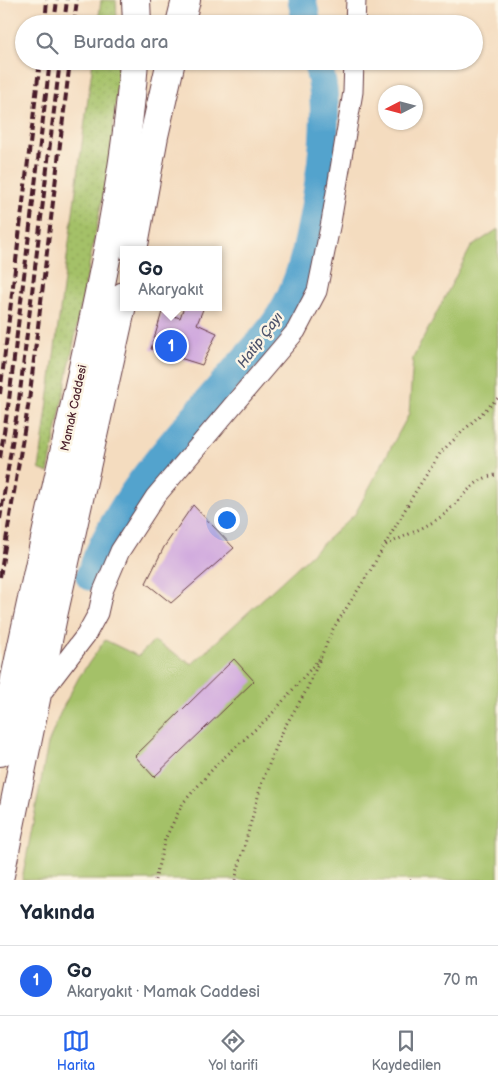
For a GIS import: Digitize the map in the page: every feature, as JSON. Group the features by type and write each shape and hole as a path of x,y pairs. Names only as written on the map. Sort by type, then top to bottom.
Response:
{"main road":[{"path":"136,0 137,15"},
{"path":"182,15 186,0"},
{"name":"Mamak Caddesi","path":"0,752 107,258 127,134 133,70"},
{"path":"134,246 154,136 169,70"},
{"name":"Mamak Caddesi","path":"0,875 38,698 53,616 121,311"}],"street":[{"path":"356,0 356,15"},
{"path":"38,698 86,635 98,613 103,591 120,551 155,497 296,331 317,291 353,92 354,70"}],"path":[{"path":"235,880 262,782 284,728 306,691 333,629 441,452 498,398"},
{"path":"385,546 441,517 477,483 492,475 498,475"},
{"path":"155,880 166,839 183,803 216,764 270,716 322,655"}],"green space":[{"path":"101,0 116,0 117,15 99,15"},
{"path":"92,70 118,70 110,160 48,473 39,469"},
{"path":"498,229 498,880 22,880 48,744 61,711 79,677 105,640 138,656 154,641 192,664 355,514 409,414 413,358 471,247"}],"building":[{"path":"183,311 202,311 197,324 217,333 202,365 151,349 162,312 180,318"},
{"path":"193,505 234,548 171,603 146,583 164,547"},
{"path":"234,659 254,681 154,777 135,756"}],"waterway":[{"name":"Hatip Çayı","path":"302,0 305,15"},
{"name":"Hatip Çayı","path":"90,576 102,548 132,495 190,422 266,336 291,295 307,247 322,158 324,106 319,70"}],"railway":[{"path":"46,15 47,0"},
{"path":"55,15 57,0"},
{"path":"65,15 67,0"},
{"path":"75,15 77,0"},
{"path":"0,394 39,70"},
{"path":"0,458 9,400 49,70"},
{"path":"0,519 19,400 59,70"},
{"path":"0,577 29,401 69,70"}],"place":[{"name":"Go","path":"171,346"}]}
